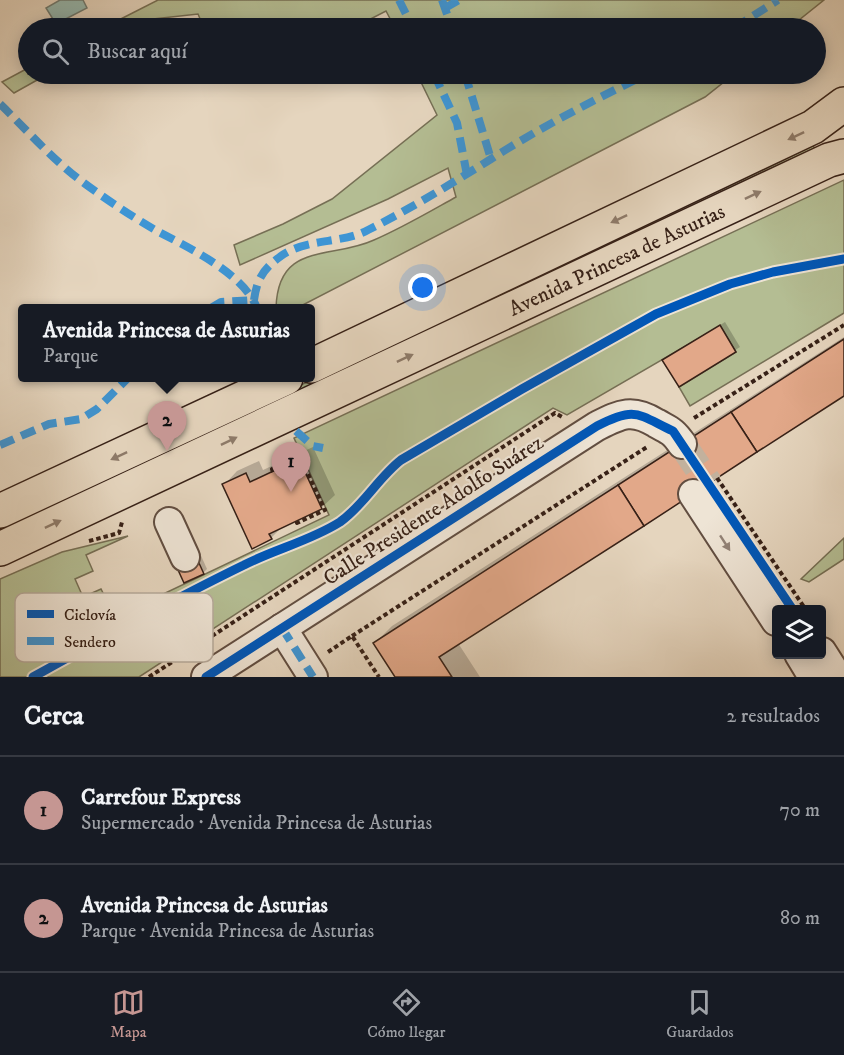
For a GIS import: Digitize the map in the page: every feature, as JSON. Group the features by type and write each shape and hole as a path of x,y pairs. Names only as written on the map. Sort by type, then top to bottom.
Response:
{"main road":[{"name":"Avenida Princesa de Asturias","path":"315,364 813,128 844,104"},
{"name":"Avenida Princesa de Asturias","path":"0,549 829,160 844,156"},
{"path":"0,511 277,382"}],"street":[{"name":"Calle Presidente Adolfo Suárez","path":"206,677 597,426 618,415 640,414 668,439"},
{"path":"706,485 790,605"},
{"path":"706,485 772,611"},
{"path":"169,522 185,557"},
{"path":"282,628 310,671"},
{"path":"826,658 838,677"},
{"path":"802,659 813,677"}],"path":[{"path":"310,671 352,636 668,439 844,325"},
{"path":"273,472 272,469 300,457 325,510 297,523 297,521"},
{"path":"706,485 803,605"},
{"path":"352,636 379,677"}],"green space":[{"path":"158,0 824,0 802,18 390,18 386,11 372,18 200,18 198,14 162,18 123,18"},
{"path":"18,73 18,84 30,84 14,93 2,82"},
{"path":"422,84 721,84 705,97 305,304 277,304 279,287 286,272 297,262 310,256 358,246 374,240 456,197 448,168 388,199 240,265 234,245 283,224 332,199 437,115"},
{"path":"813,145 816,152 0,532 0,526 307,382 315,382 315,378"},
{"path":"844,180 844,313 690,406 679,387 736,352 720,326 567,415 553,408 213,629 213,593 165,593 329,515 294,438"},
{"path":"128,536 86,555 93,571 75,579 81,593 15,593 15,662 162,662 139,677 0,677 0,579 62,552"},
{"path":"844,538 844,559 809,582 801,579"}],"water":[{"path":"60,0 83,0 87,8 68,18 52,18 46,8"}],"building":[{"path":"720,325 736,352 679,387 662,360"},
{"path":"844,339 844,396 757,452 731,412"},
{"path":"731,412 757,452 644,526 618,485"},
{"path":"299,459 322,509 269,534 272,539 252,549 222,484 246,473 250,482"},
{"path":"618,485 644,526 439,657 452,677 395,677 373,643"},
{"path":"194,552 204,574 184,583 174,561"}],"tunnel":[{"path":"682,444 709,484"}],"marked path":[{"path":"399,0 408,18"},
{"path":"442,0 448,18"},
{"path":"445,8 459,0"},
{"path":"750,18 778,0"},
{"path":"439,84 457,123 467,175"},
{"path":"468,84 491,159"},
{"path":"254,300 259,280 265,270 291,250 368,230 430,196 548,125 627,84"},
{"path":"0,104 80,180 137,219 214,263 240,284 255,304"},
{"path":"218,304 254,300"},
{"path":"0,445 49,424 81,419 97,409 124,382"},
{"path":"296,431 313,446 323,448"},
{"path":"282,628 313,677"}],"cycle path":[{"path":"188,593 256,559 340,522 401,460 656,314 730,284 773,272 844,259"},
{"path":"206,677 597,426 629,414 643,417 673,431 790,605"},
{"path":"33,677 60,662"}],"place":[{"name":"Avenida Princesa de Asturias","path":"167,451"},
{"name":"Carrefour Express","path":"291,492"}]}
